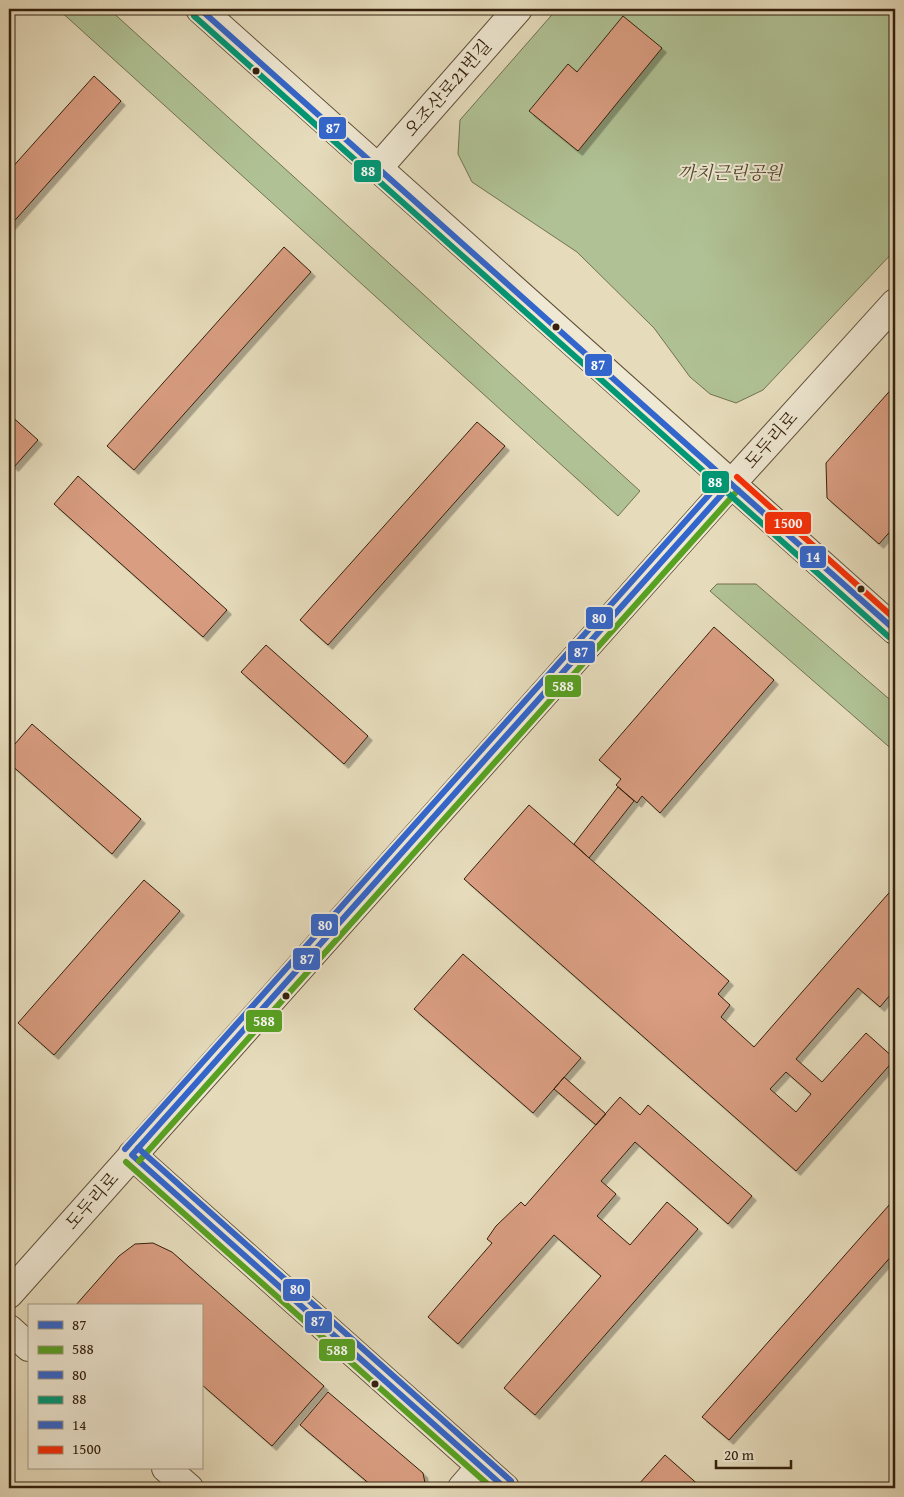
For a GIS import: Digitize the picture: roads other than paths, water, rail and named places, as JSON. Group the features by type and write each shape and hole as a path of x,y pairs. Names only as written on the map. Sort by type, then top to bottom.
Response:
{"street":[{"path":"200,9 895,630"},
{"name":"오조산로21번길","path":"378,168 518,9"},
{"name":"도두리로","path":"9,1294 731,484 895,304"},
{"path":"132,1155 506,1488"},
{"path":"9,1329 28,1346"},
{"path":"462,1488 481,1466"},
{"path":"168,1470 189,1488"}],"park label":[{"name":"까치근린공원","path":"730,173"}]}
